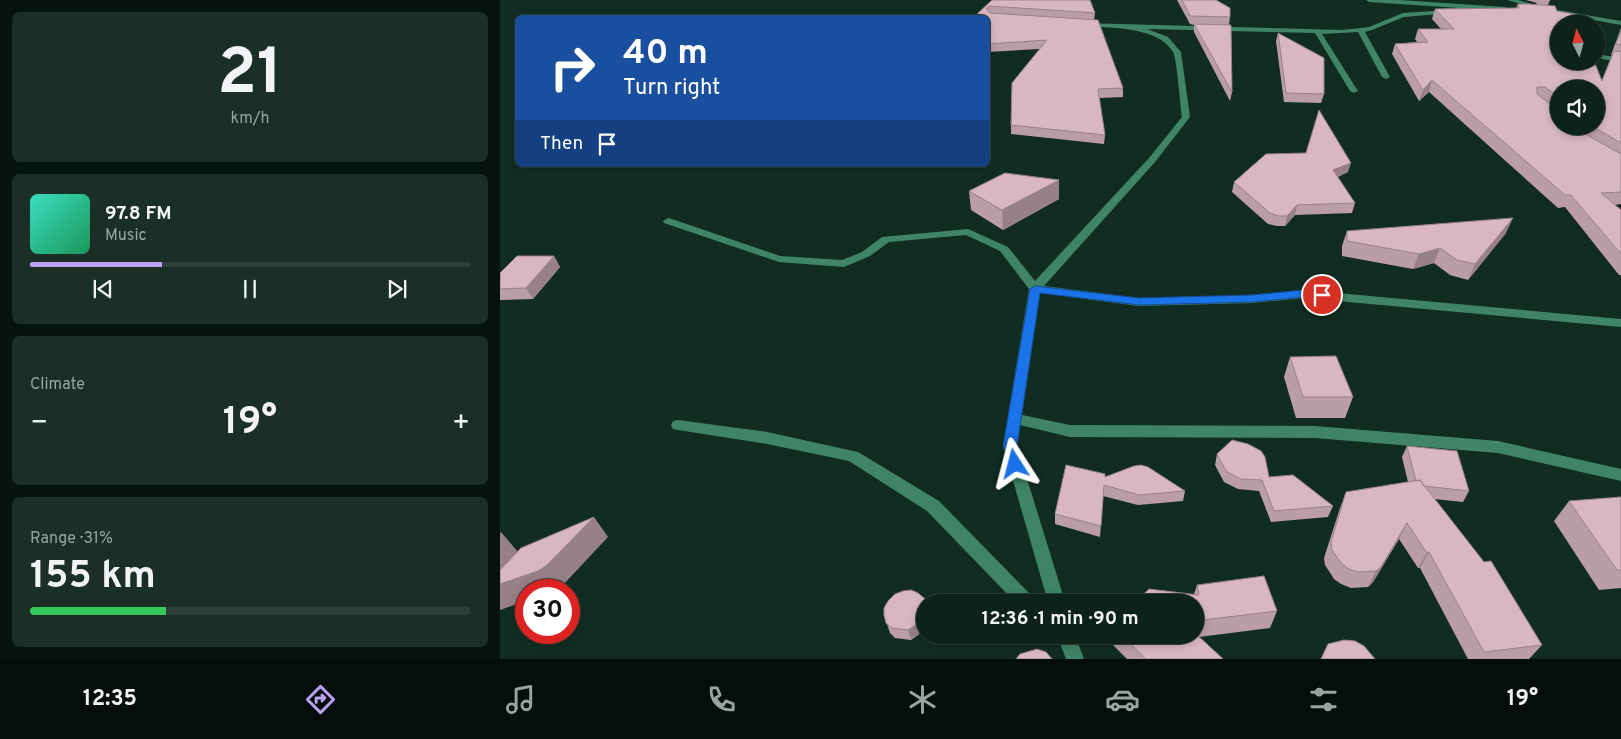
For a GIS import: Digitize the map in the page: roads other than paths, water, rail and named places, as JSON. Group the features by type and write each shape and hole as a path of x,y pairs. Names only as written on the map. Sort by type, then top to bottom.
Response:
{"street":[{"path":"1369,0 1508,9"},
{"path":"1510,0 1565,13 1621,23"},
{"path":"1518,10 1565,13"},
{"path":"1077,23 1134,27 1361,31 1403,15 1514,11 1565,13"},
{"path":"1054,594 1010,446 1035,289 1152,160 1186,117 1177,52 1165,39 1134,27"},
{"path":"1316,30 1354,91"},
{"path":"1361,31 1386,76"},
{"path":"1605,57 1621,60"},
{"path":"668,221 779,259 844,264 866,254 886,239 968,232 1004,249 1035,289 1139,302 1252,299 1304,294 1621,322"},
{"path":"1014,418 1070,431 1315,432 1498,447 1621,475"},
{"path":"678,425 767,438 853,456 933,506 1018,594"}]}
